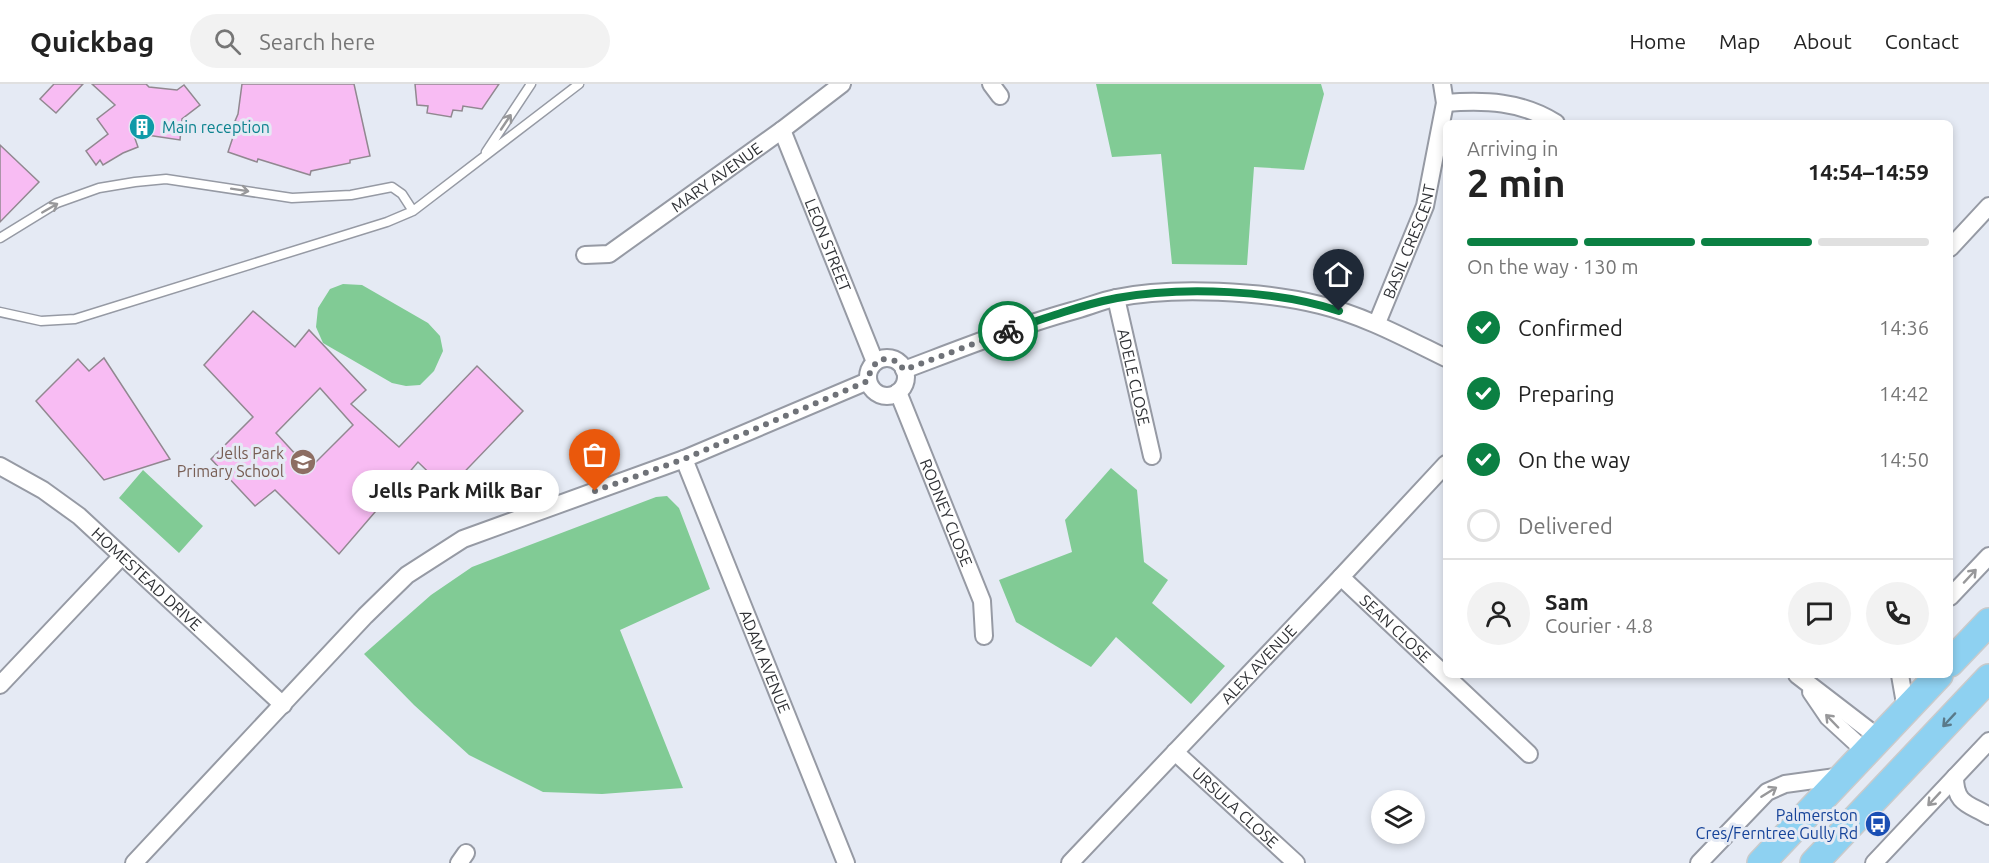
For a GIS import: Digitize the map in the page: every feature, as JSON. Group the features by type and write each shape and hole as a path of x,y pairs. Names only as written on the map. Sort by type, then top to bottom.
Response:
{"main road":[{"path":"1953,660 1989,622"},
{"path":"1761,863 1936,678"},
{"path":"1814,863 1989,678"},
{"path":"1873,745 1901,770"}],"street":[{"name":"MARY AVENUE","path":"585,255 609,254 842,84"},
{"name":"BASIL CRESCENT","path":"1377,324 1425,206 1445,103 1442,84"},
{"path":"1445,103 1480,100 1508,103 1530,109 1550,120"},
{"name":"LEON STREET","path":"782,130 875,362"},
{"path":"1953,245 1989,206"},
{"path":"904,370 1036,321 1116,298 1160,292 1225,292 1320,304 1377,324 1443,357"},
{"name":"ADELE CLOSE","path":"1116,298 1152,456"},
{"path":"881,359 892,359 902,365 906,378 904,386 898,392 892,395 880,395 874,392 868,381 875,362 881,359"},
{"path":"135,862 365,616 407,575 463,540 684,459 868,381"},
{"name":"RODNEY CLOSE","path":"898,392 982,602 984,636"},
{"name":"ADAM AVENUE","path":"684,459 846,863"},
{"name":"HOMESTEAD DRIVE","path":"0,466 43,490 79,516 283,705"},
{"name":"ALEX AVENUE","path":"1070,863 1443,467"},
{"path":"1953,594 1989,556"},
{"path":"0,685 121,557"},
{"name":"SEAN CLOSE","path":"1341,578 1443,673"},
{"name":"SEAN CLOSE","path":"1448,678 1529,754"},
{"path":"1901,678 1906,709"},
{"path":"1801,679 1828,717 1873,745"},
{"path":"1874,863 1989,741"},
{"name":"URSULA CLOSE","path":"1175,752 1296,863"},
{"path":"1699,863 1767,792 1785,784 1843,776"},
{"path":"1955,777 1955,785 1960,798 1971,808 1989,816"}],"lane":[{"path":"480,159 531,84"},
{"path":"0,312 41,321 75,319 387,222 413,211 579,84"},
{"path":"0,238 57,203 99,188 166,179 292,198 351,195 392,187 402,194 413,211"}],"green space":[{"path":"1096,84 1321,84 1324,94 1304,170 1254,167 1247,265 1172,264 1161,154 1112,157"},
{"path":"343,284 362,285 428,323 440,336 443,351 434,371 420,385 406,386 392,383 323,343 316,327 318,308 330,289"},
{"path":"1111,468 1137,490 1144,562 1168,580 1152,603 1225,666 1191,704 1116,637 1091,667 1016,622 999,580 1072,552 1065,520"},
{"path":"143,470 203,526 179,553 119,498"},
{"path":"667,496 679,508 710,589 620,630 683,788 602,794 543,792 469,755 414,705 364,654 431,595 472,567 656,497"}],"building":[{"path":"54,84 83,84 56,113 40,99"},
{"name":"Main reception","path":"92,84 146,84 149,87 177,90 184,85 200,105 182,119 180,140 133,133 138,147 103,165 100,160 96,165 86,151 108,134 97,119 115,105"},
{"path":"242,84 354,84 370,156 350,160 350,163 311,171 310,175 228,152 238,122 235,121"},
{"path":"415,84 499,84 482,109 463,106 462,111 453,110 451,117 427,113 428,106 417,105"},
{"path":"0,145 39,182 0,222"},
{"path":"253,311 295,347 309,330 366,390 351,404 399,447 477,366 523,411 447,490 418,462 339,554 275,490 255,506 211,459 253,417 204,365","holes":["320,388 353,425 309,469 276,433"]},
{"path":"104,358 170,459 104,480 36,401 78,359 89,371"}],"way so far":[{"path":"595,491 684,459 868,381 871,368 881,359 897,361 904,370 1008,331"}],"place":[{"name":"Main reception","path":"142,127"},
{"name":"Jells Park Primary School","path":"303,462"},
{"name":"Jells Park Milk Bar","path":"595,491"},
{"name":"Palmerston Cres/Ferntree Gully Rd","path":"1878,824"}],"route":[{"path":"1008,331 1116,298 1160,292 1225,292 1269,296 1320,304 1339,311"}]}
